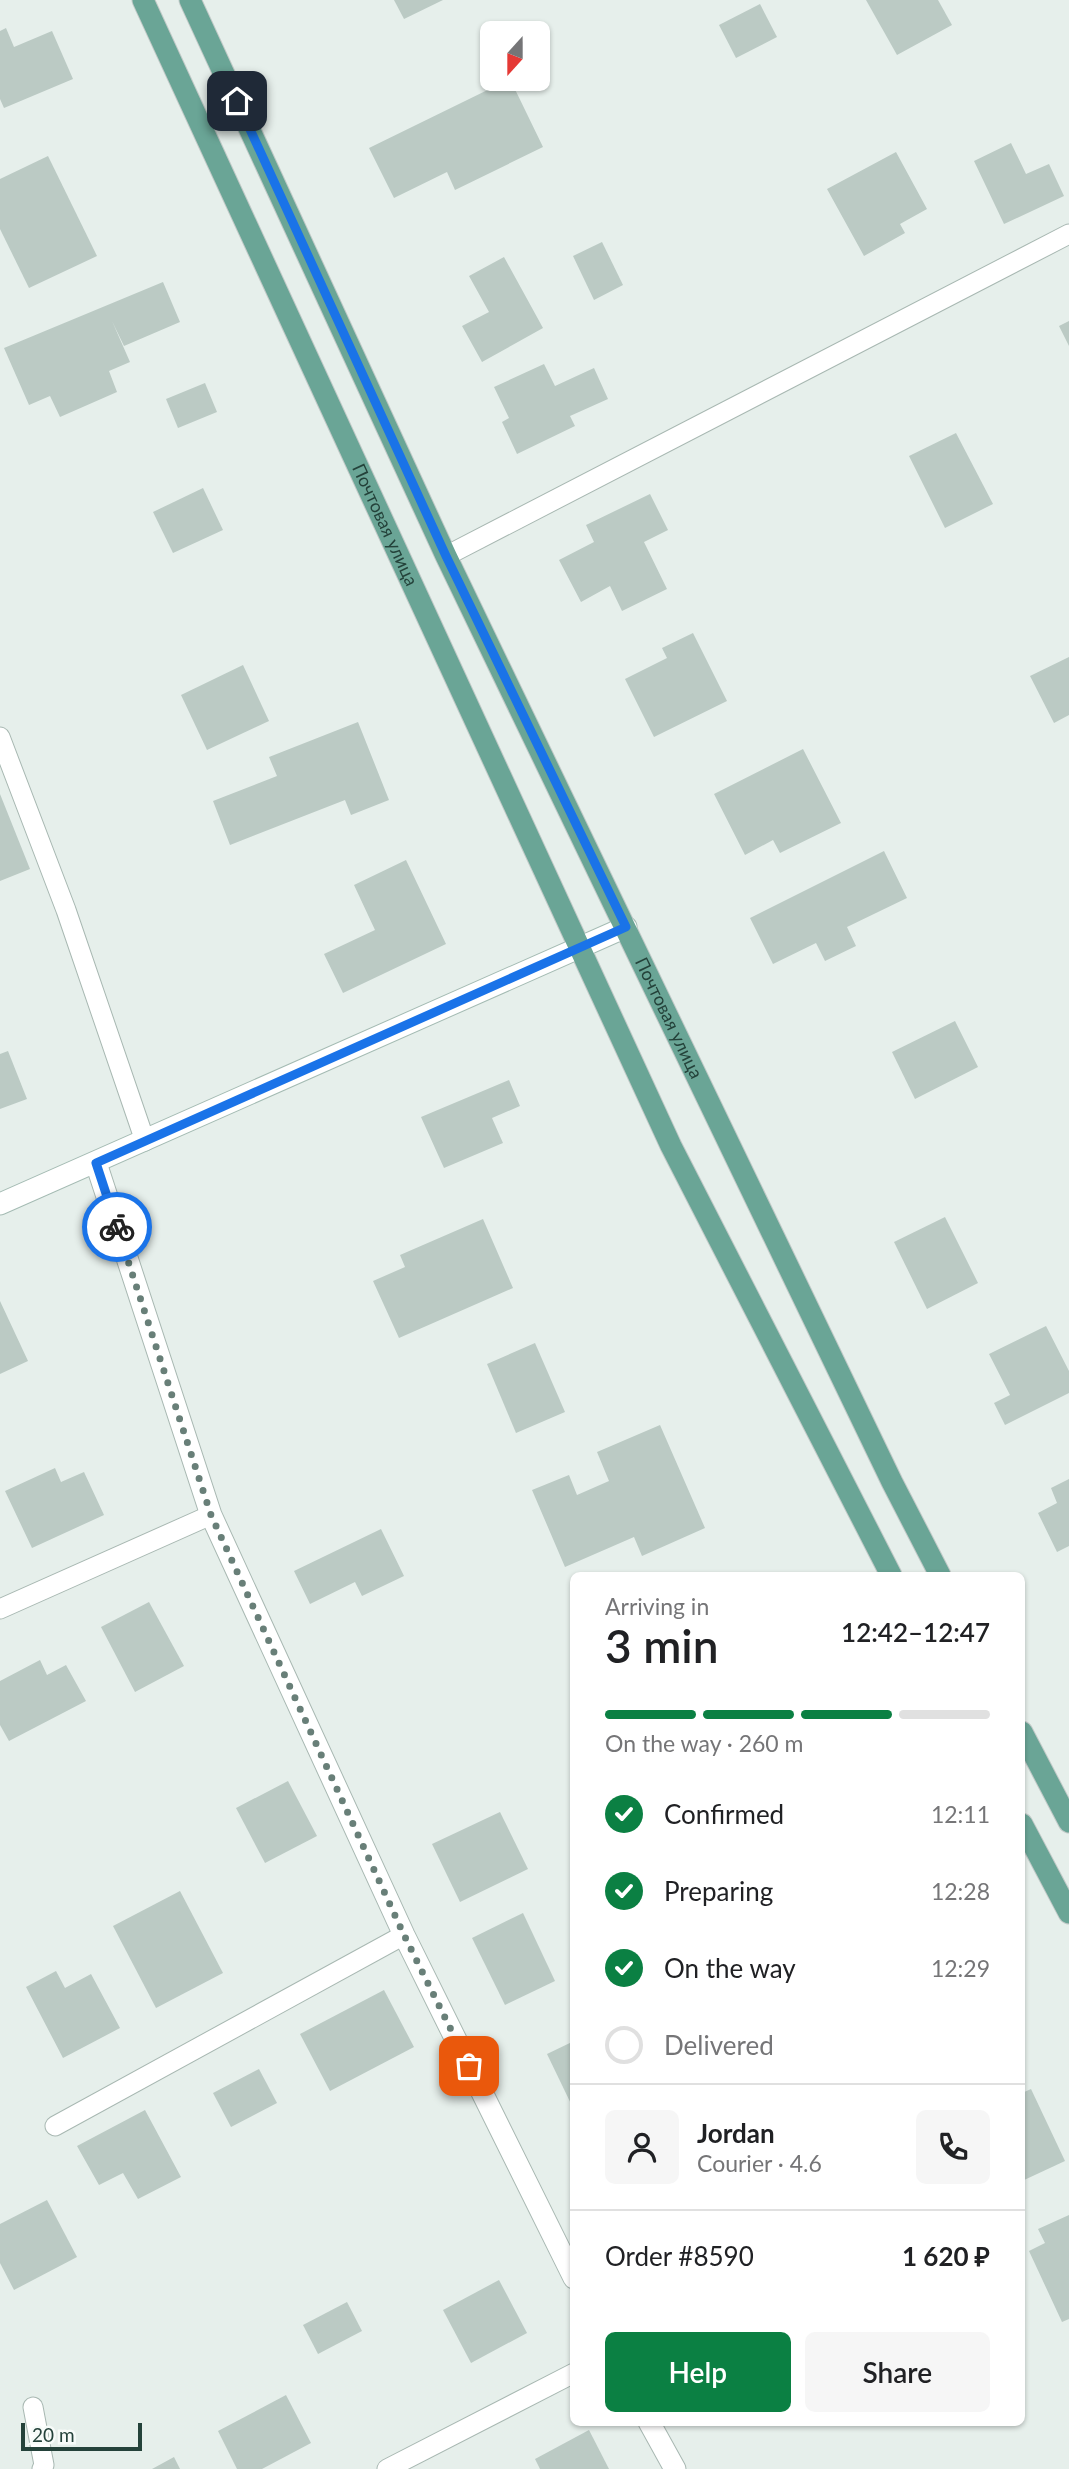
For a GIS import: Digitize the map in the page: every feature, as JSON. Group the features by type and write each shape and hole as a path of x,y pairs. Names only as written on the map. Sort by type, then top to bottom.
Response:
{"main road":[{"name":"Почтовая улица","path":"143,0 671,1146 889,1572"},
{"name":"Почтовая улица","path":"190,0 446,556 892,1482 938,1572"},
{"path":"1025,1738 1069,1822"},
{"path":"1025,1830 1069,1913"}],"street":[{"path":"0,1204 626,927"},
{"path":"96,1163 211,1515 404,1935 570,2270"},
{"path":"651,2426 675,2469"}],"lane":[{"path":"446,556 1069,234"},
{"path":"0,737 66,910 145,1141"},
{"path":"0,1609 211,1515"},
{"path":"55,2126 404,1935"},
{"path":"387,2469 570,2375"},
{"path":"33,2407 44,2465 42,2469"}],"building":[{"path":"394,0 443,0 404,19"},
{"path":"866,0 938,0 952,25 897,55"},
{"path":"760,4 777,37 736,58 719,25"},
{"path":"6,28 14,47 52,31 73,79 4,108 0,99 0,31"},
{"path":"485,91 516,91 543,147 455,190 447,172 394,198 369,148"},
{"path":"1011,143 1026,174 1049,164 1064,196 1004,224 974,161"},
{"path":"896,152 927,209 900,224 905,233 864,256 827,189"},
{"path":"48,156 97,256 29,288 0,229 0,179"},
{"path":"602,242 623,285 594,300 573,256"},
{"path":"504,257 543,328 482,362 462,326 489,312 469,276"},
{"path":"163,282 180,322 124,346 112,321 130,362 109,371 117,392 60,417 50,396 29,405 4,348"},
{"path":"1069,321 1069,346 1059,326"},
{"path":"544,364 555,386 594,368 608,399 570,416 575,426 517,454 502,422 509,418 494,387"},
{"path":"205,383 217,412 178,428 166,399"},
{"path":"956,433 993,504 945,528 909,456"},
{"path":"203,488 223,530 173,553 153,512"},
{"path":"650,494 668,530 644,542 667,589 622,611 610,586 581,602 559,560 594,542 586,525"},
{"path":"693,633 727,701 654,737 625,679 667,658 662,648"},
{"path":"1069,657 1069,715 1054,723 1030,676"},
{"path":"243,665 269,721 207,750 181,695"},
{"path":"358,722 389,800 351,815 345,800 230,845 213,801 277,776 269,757"},
{"path":"803,749 841,823 780,853 773,840 745,855 714,794"},
{"path":"0,794 30,869 0,881"},
{"path":"884,851 907,898 847,927 856,946 825,961 816,943 773,964 750,918"},
{"path":"406,860 446,944 343,993 324,954 375,930 354,885"},
{"path":"955,1021 978,1067 915,1099 892,1052"},
{"path":"8,1051 27,1099 0,1109 0,1054"},
{"path":"509,1080 520,1106 492,1118 503,1143 444,1168 421,1117"},
{"path":"945,1217 978,1283 927,1309 894,1242"},
{"path":"483,1219 513,1288 399,1338 373,1281 405,1267 400,1255"},
{"path":"0,1301 28,1361 0,1374"},
{"path":"1046,1326 1069,1371 1069,1393 1005,1425 994,1403 1010,1395 989,1354"},
{"path":"535,1343 565,1412 516,1433 487,1364"},
{"path":"660,1425 705,1528 642,1556 634,1537 565,1567 532,1490 569,1475 577,1495 609,1481 597,1452"},
{"path":"55,1468 61,1482 84,1472 104,1515 32,1548 5,1491"},
{"path":"1069,1479 1069,1546 1057,1552 1038,1513 1057,1503 1051,1488"},
{"path":"381,1529 404,1576 362,1596 355,1582 310,1604 294,1571"},
{"path":"149,1602 184,1666 135,1692 101,1627"},
{"path":"40,1660 47,1675 66,1665 86,1701 9,1741 0,1725 0,1681"},
{"path":"288,1781 317,1836 265,1863 236,1808"},
{"path":"500,1812 528,1869 460,1902 432,1844"},
{"path":"180,1891 223,1973 156,2008 113,1926"},
{"path":"523,1913 555,1981 505,2005 472,1938"},
{"path":"56,1971 65,1988 91,1974 120,2028 63,2058 26,1987"},
{"path":"384,1990 414,2047 330,2091 300,2034"},
{"path":"570,2043 570,2102 547,2054"},
{"path":"259,2069 277,2103 231,2127 213,2093"},
{"path":"1031,2089 1065,2161 1025,2180 1025,2092"},
{"path":"145,2110 181,2177 138,2199 123,2173 99,2185 77,2146"},
{"path":"47,2200 77,2257 14,2290 0,2263 0,2224"},
{"path":"1069,2215 1069,2319 1062,2322 1029,2251 1045,2243 1038,2229"},
{"path":"499,2280 527,2333 471,2363 443,2310"},
{"path":"347,2302 362,2331 318,2354 303,2325"},
{"path":"286,2395 311,2443 262,2469 237,2469 218,2431"},
{"path":"589,2430 609,2469 540,2469 535,2459"},
{"path":"174,2457 180,2469 152,2469"}],"way so far":[{"path":"117,1227 211,1515 404,1935 469,2066"}],"route":[{"path":"117,1227 96,1163 626,927 446,556 237,101"}]}
